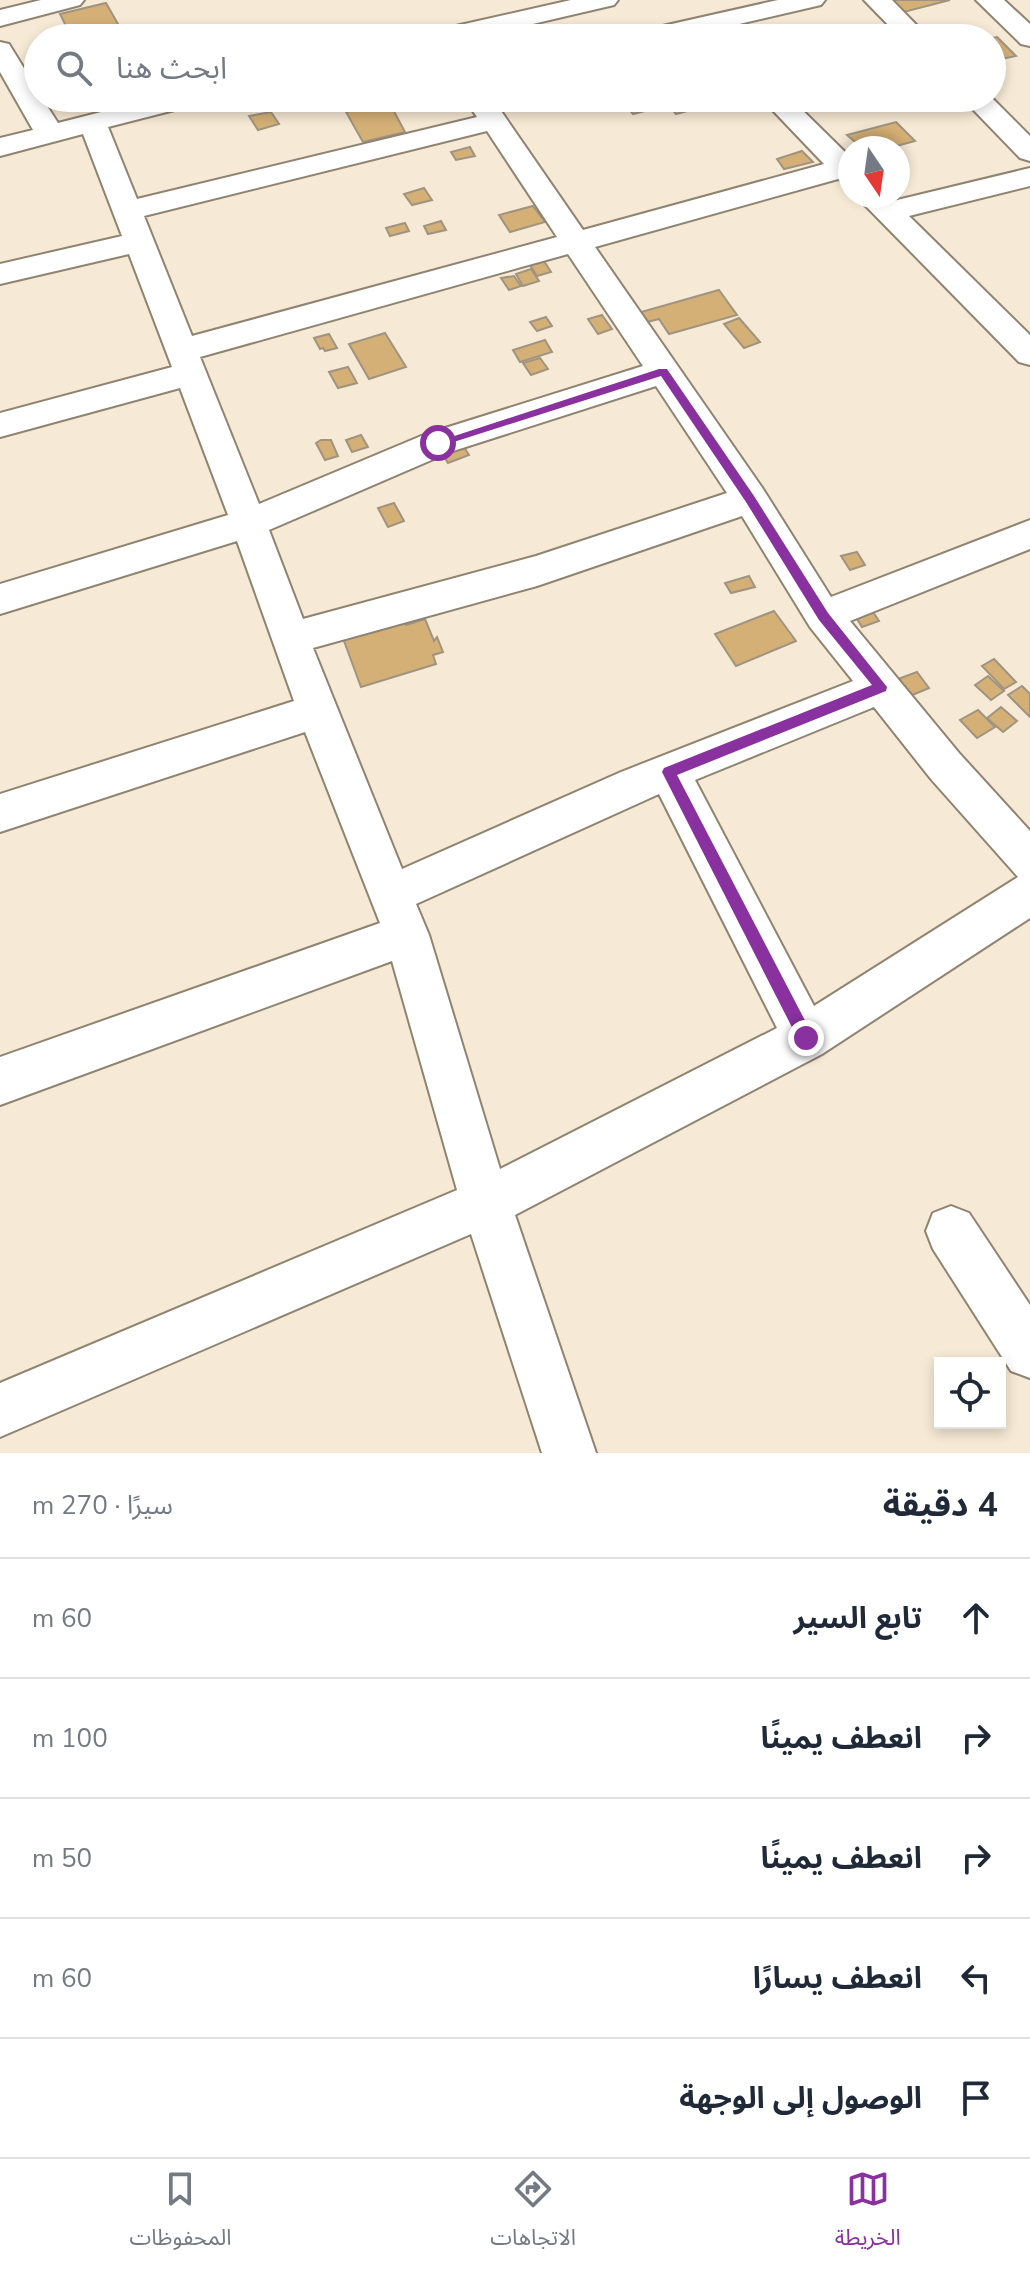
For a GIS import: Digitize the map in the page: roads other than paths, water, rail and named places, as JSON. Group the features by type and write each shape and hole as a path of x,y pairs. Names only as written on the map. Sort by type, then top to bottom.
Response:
{"street":[{"path":"0,18 71,0"},
{"path":"500,24 605,0"},
{"path":"682,0 704,24"},
{"path":"734,24 812,0"},
{"path":"877,0 902,24"},
{"path":"989,0 1029,35"},
{"path":"0,50 24,90"},
{"path":"37,112 50,134"},
{"path":"0,147 132,112"},
{"path":"0,274 132,226 480,112"},
{"path":"487,112 750,499 823,616 1030,862"},
{"path":"789,112 838,162"},
{"path":"990,112 1030,152"},
{"path":"92,122 249,523 317,711 399,914 486,1203 569,1453"},
{"path":"0,425 187,362 574,241 838,173"},
{"path":"910,198 1030,177"},
{"path":"883,208 1030,354"},
{"path":"0,599 249,523 438,443 663,372"},
{"path":"292,638 537,571 750,499"},
{"path":"823,616 1030,534"},
{"path":"0,1081 399,914 669,772 881,687"},
{"path":"0,813 317,711"},
{"path":"669,772 806,1038"},
{"path":"0,1410 486,1203 806,1038 1030,893"},
{"path":"951,1231 1030,1352"}]}
